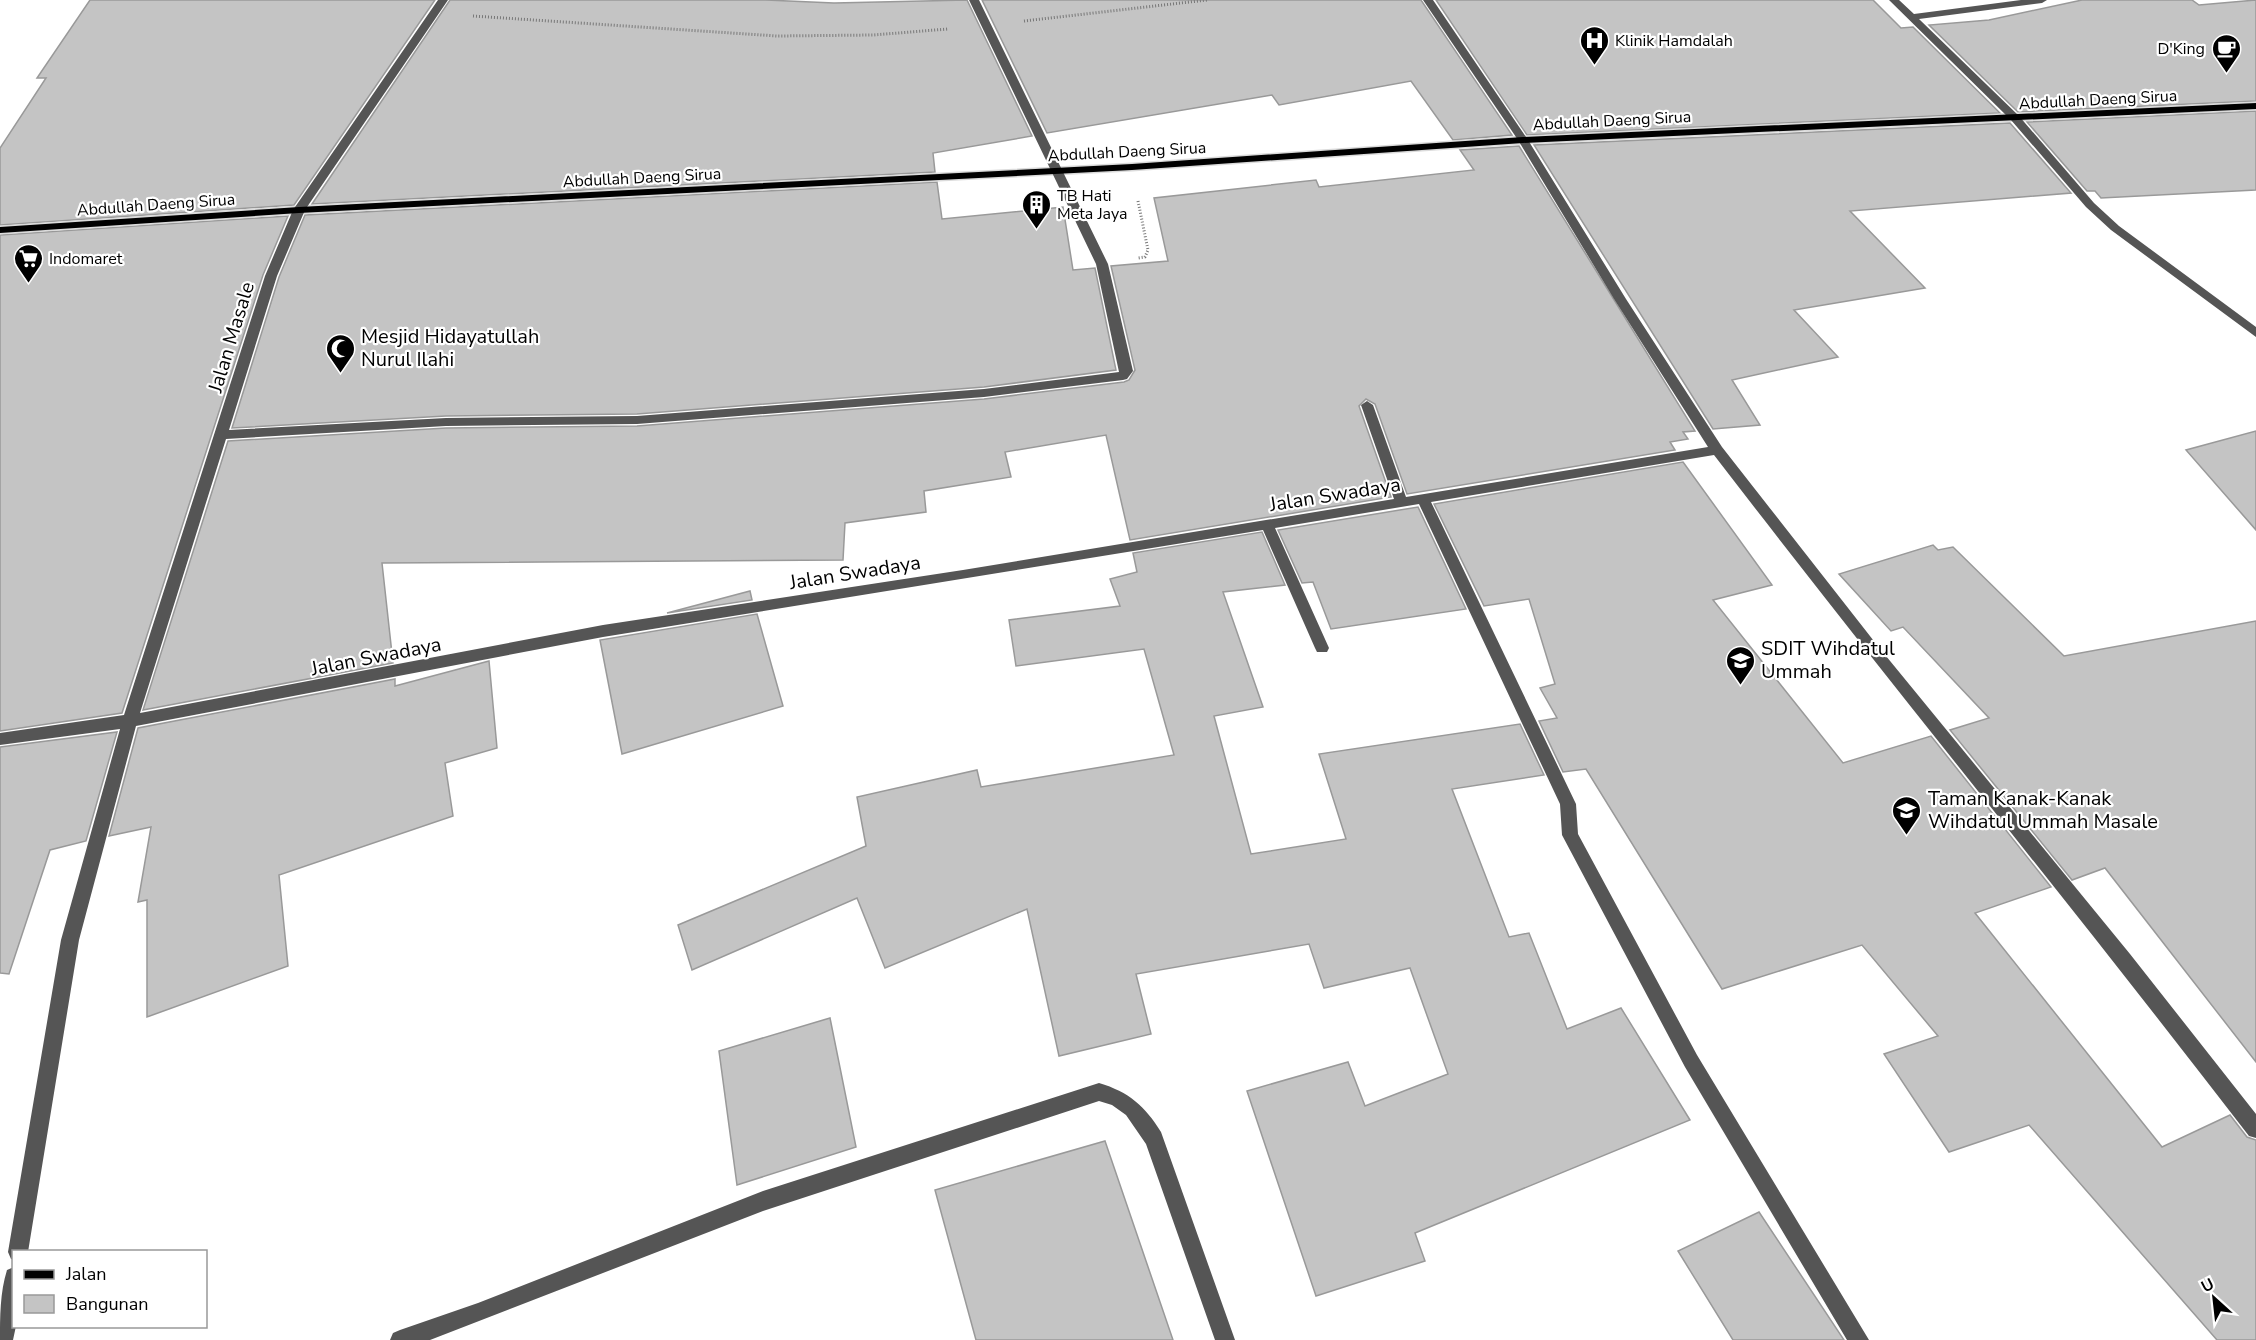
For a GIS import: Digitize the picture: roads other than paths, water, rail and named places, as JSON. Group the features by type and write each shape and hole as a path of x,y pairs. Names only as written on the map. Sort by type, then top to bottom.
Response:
{"main road":[{"name":"Abdullah Daeng Sirua","path":"0,230 299,210 1132,167 1523,140 1797,125 2015,118 2256,106"}],"street":[{"name":"Jalan Masale","path":"18,1250 70,940 130,721 271,276 299,210 443,0"},
{"path":"221,435 446,422 637,420 984,393 1123,376 1127,371 1102,264 985,26 975,0"},
{"path":"1428,0 1523,140 1620,299 1717,450 1872,649 2124,960 2256,1129"},
{"path":"1894,0 2015,118 2090,205 2115,228 2256,333"},
{"path":"1911,17 2042,0"},
{"path":"1367,405 1402,503"},
{"name":"Jalan Swadaya","path":"0,739 130,721 603,631 1423,500 1717,450"},
{"path":"1423,500 1568,804 1570,835 1691,1061 1859,1340"},
{"path":"1267,525 1322,648"},
{"path":"400,1340 478,1313 763,1200 1099,1092 1120,1097 1138,1113 1154,1139 1225,1340"},
{"path":"3,1340 12,1288"}],"place":[{"name":"Klinik Hamdalah","path":"1594,66"},
{"name":"D'King","path":"2226,74"},
{"name":"TB Hati Meta Jaya","path":"1036,230"},
{"name":"Indomaret","path":"28,284"},
{"name":"Mesjid Hidayatullah Nurul Ilahi","path":"340,374"},
{"name":"SDIT Wihdatul Ummah","path":"1740,686"},
{"name":"Taman Kanak-Kanak Wihdatul Ummah Masale","path":"1907,836"}]}
